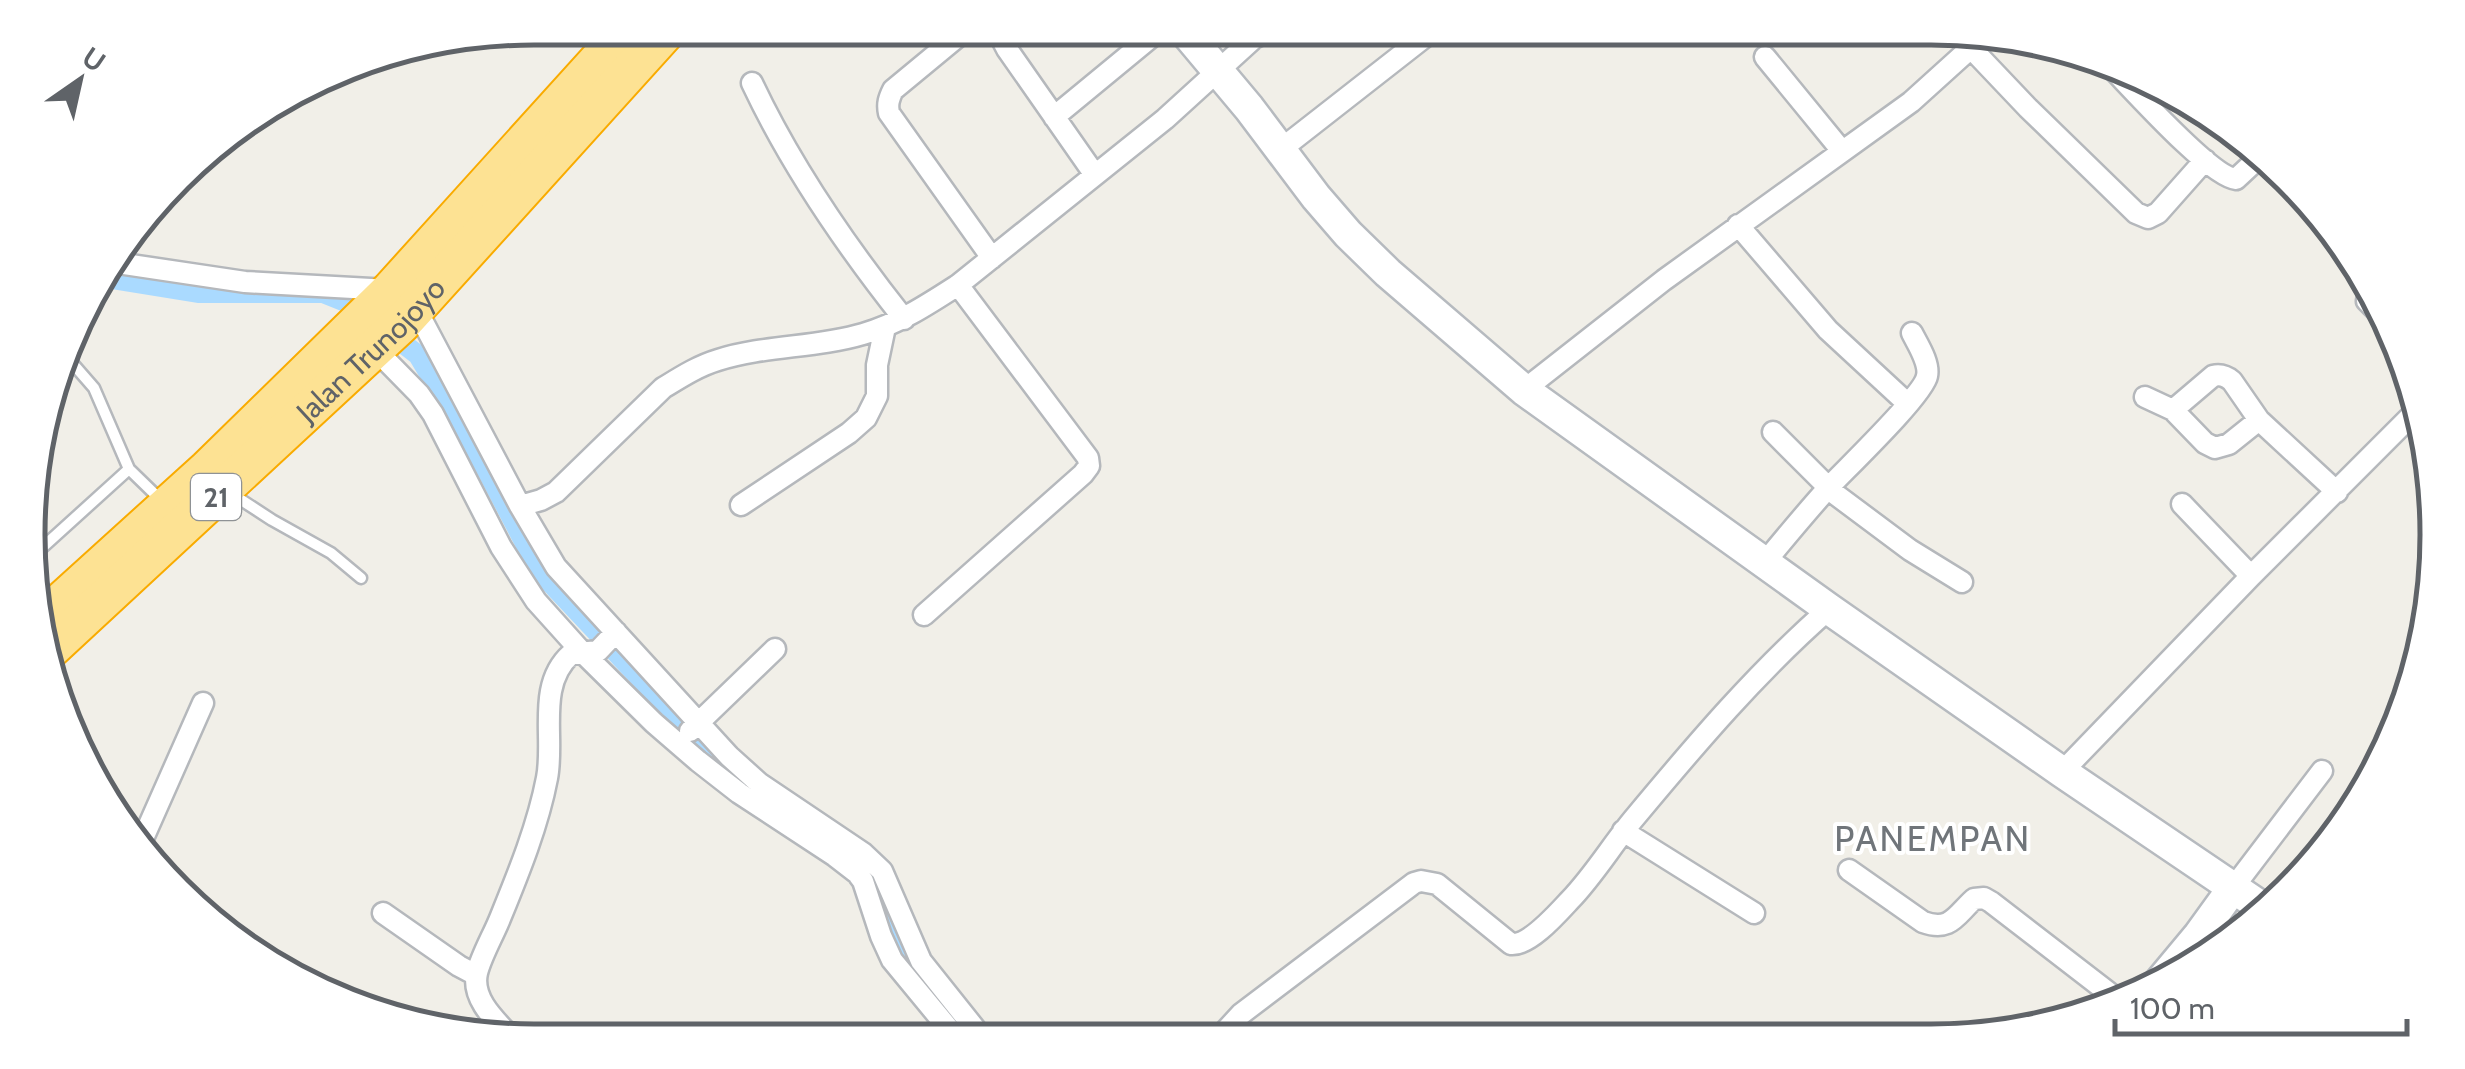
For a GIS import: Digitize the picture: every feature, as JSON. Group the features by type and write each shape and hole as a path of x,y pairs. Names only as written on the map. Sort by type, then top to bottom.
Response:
{"highway":[{"name":"Jalan Trunojoyo","path":"585,98 618,45"},
{"name":"Jalan Trunojoyo","path":"51,612 216,479 381,321 585,98 648,45"},
{"name":"Jalan Trunojoyo","path":"57,641 175,516"}],"main road":[{"path":"1196,45 1348,234 1524,390 1829,610 2254,902"},
{"path":"2185,952 2233,888"}],"street":[{"path":"947,45 893,90 889,113 992,258"},
{"path":"1006,45 1094,176"},
{"path":"1054,117 1141,45"},
{"path":"520,506 556,492 663,388 698,368 753,352 861,335 895,323 958,285 1165,119 1247,45"},
{"path":"1280,150 1414,45"},
{"path":"1524,390 1664,280 1911,102 1973,47"},
{"path":"1982,48 2028,108 2136,212 2148,218 2158,213 2206,160"},
{"path":"1765,56 1842,151"},
{"path":"752,84 797,168 895,323"},
{"path":"2131,88 2186,144 2226,177 2233,180 2251,164"},
{"path":"1738,225 1828,330 1908,404"},
{"path":"126,264 245,282 381,321 520,506 601,644 689,733"},
{"path":"924,615 1083,474 1089,464 958,285"},
{"path":"381,321 510,561 536,601 601,644 689,733 729,756 760,783 873,861 873,876 896,902 892,960 944,1024"},
{"path":"741,506 866,418 877,396 877,364 895,323"},
{"path":"1765,562 1925,384 1926,365 1912,333"},
{"path":"2174,410 2213,376 2218,374 2232,381 2259,420 2337,492"},
{"path":"2145,397 2174,410 2205,443 2215,448 2229,444 2259,420"},
{"path":"2062,772 2406,421"},
{"path":"1773,432 1829,487 1910,550 1962,582"},
{"path":"2182,504 2251,576"},
{"path":"1232,1024 1414,882 1437,884 1510,944 1524,943 1570,900 1697,743 1797,637 1829,610"},
{"path":"468,971 513,884 544,794 554,679 574,652 601,644"},
{"path":"689,733 775,650"},
{"path":"146,832 203,703"},
{"path":"2233,888 2322,771"},
{"path":"1623,831 1754,913"},
{"path":"1850,870 1933,926 1946,925 1974,899 1984,898 2106,991"},
{"path":"382,913 468,971 480,1001 499,1023"},
{"path":"894,932 971,1024"}],"lane":[{"path":"75,366 94,388 129,469 175,516"},
{"path":"45,545 129,469"},
{"path":"216,479 272,520 331,553 361,578"}],"waterway":[{"path":"117,280 198,293 323,293 353,305 418,355 485,467 540,572 719,762 746,781"},
{"path":"884,892 894,932 918,963"}],"district":[{"name":"PANEMPAN","path":"1933,838"}]}
